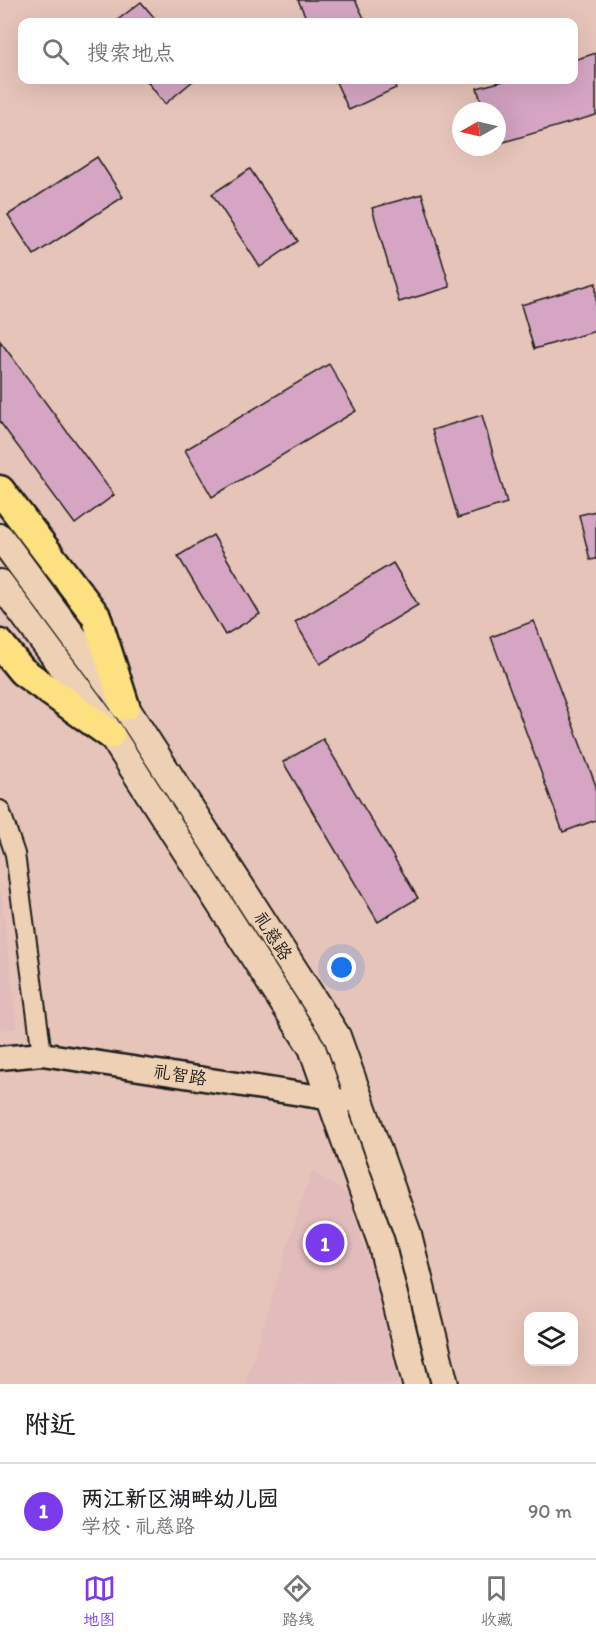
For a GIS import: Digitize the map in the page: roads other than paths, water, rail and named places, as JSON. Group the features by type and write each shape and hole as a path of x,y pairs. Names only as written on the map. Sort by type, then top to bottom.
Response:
{"main road":[{"path":"0,490 96,615 125,706"},
{"name":"礼慈路","path":"0,537 125,706 337,1036 408,1234 445,1384"},
{"name":"礼慈路","path":"0,583 110,734 312,1048 381,1242 416,1384"},
{"path":"0,644 22,671 110,734"}],"street":[{"path":"0,810 15,854 42,1054"},
{"name":"礼智路","path":"0,1058 42,1054 360,1103"}],"place":[{"name":"两江新区湖畔幼儿园","path":"325,1243"}]}
